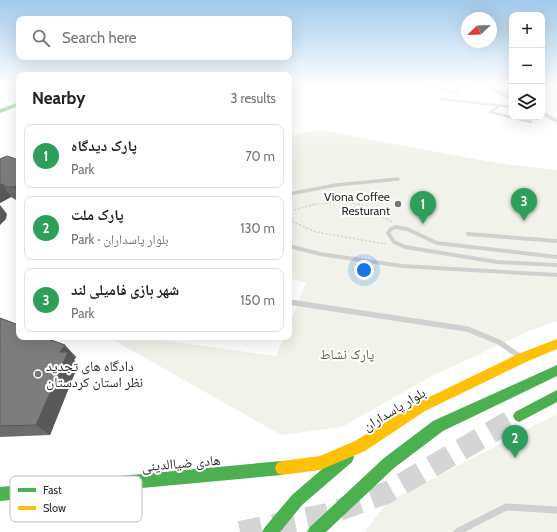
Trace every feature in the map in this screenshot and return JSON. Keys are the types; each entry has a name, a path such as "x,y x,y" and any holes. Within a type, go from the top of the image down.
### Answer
{"main road":[{"name":"بلوار پاسداران","path":"270,532 297,500 360,446 421,407 522,358 557,344"},
{"path":"316,532 389,462 438,426 557,370"},
{"path":"519,416 557,396"},
{"name":"هادی ضیاالدینی","path":"142,481 320,463 360,446"},
{"name":"هادی ضیاالدینی","path":"0,494 10,493"}],"street":[{"path":"545,115 557,121"}],"lane":[{"path":"493,110 490,112 531,122"},
{"path":"292,193 336,185 398,179"},
{"path":"557,256 437,243 407,229 396,227 391,229 388,233 394,242 405,247 497,262 557,266"},
{"path":"468,234 557,241"},
{"path":"292,247 323,254 381,264 478,272 557,275"},
{"path":"292,302 467,329 499,342 522,358"},
{"path":"458,532 506,507 557,510"}],"path":[{"path":"292,210 324,202 343,201 361,205 407,229"},
{"path":"292,218 293,222 316,232 405,247"}],"green space":[{"name":"پارک نشاط","path":"320,130 496,163 557,170 557,321 529,331 432,376 342,427 281,435 113,340 161,340 276,356 283,340 292,340 292,318 306,283 292,279 292,135"},
{"path":"557,414 557,532 364,532 388,502"}],"building":[{"path":"7,156 16,159 16,186 14,187 7,187 2,184 0,185 0,159"},
{"name":"دادگاه های تجدید نظر استان کردستان","path":"0,318 16,324 16,340 51,340 65,345 60,352 68,352 36,425 0,426"}],"tunnel":[{"path":"240,532 328,514 386,493 519,416"}],"traffic: fast":[{"path":"315,532 389,463 438,426 557,370"},
{"path":"519,416 557,396"},
{"path":"270,532 297,500 347,457"},
{"path":"142,481 282,468"},
{"path":"0,494 10,493"}],"traffic: slow":[{"path":"282,468 320,463 360,446 421,407 522,358 557,344"}],"place":[{"name":"Viona Coffee Resturant","path":"398,204"},
{"name":"شهر بازی فامیلی لند","path":"524,221"},
{"name":"پارک دیدگاه","path":"423,224"},
{"name":"دادگاه های تجدید نظر استان کردستان","path":"38,374"},
{"name":"پارک ملت","path":"515,458"}]}
